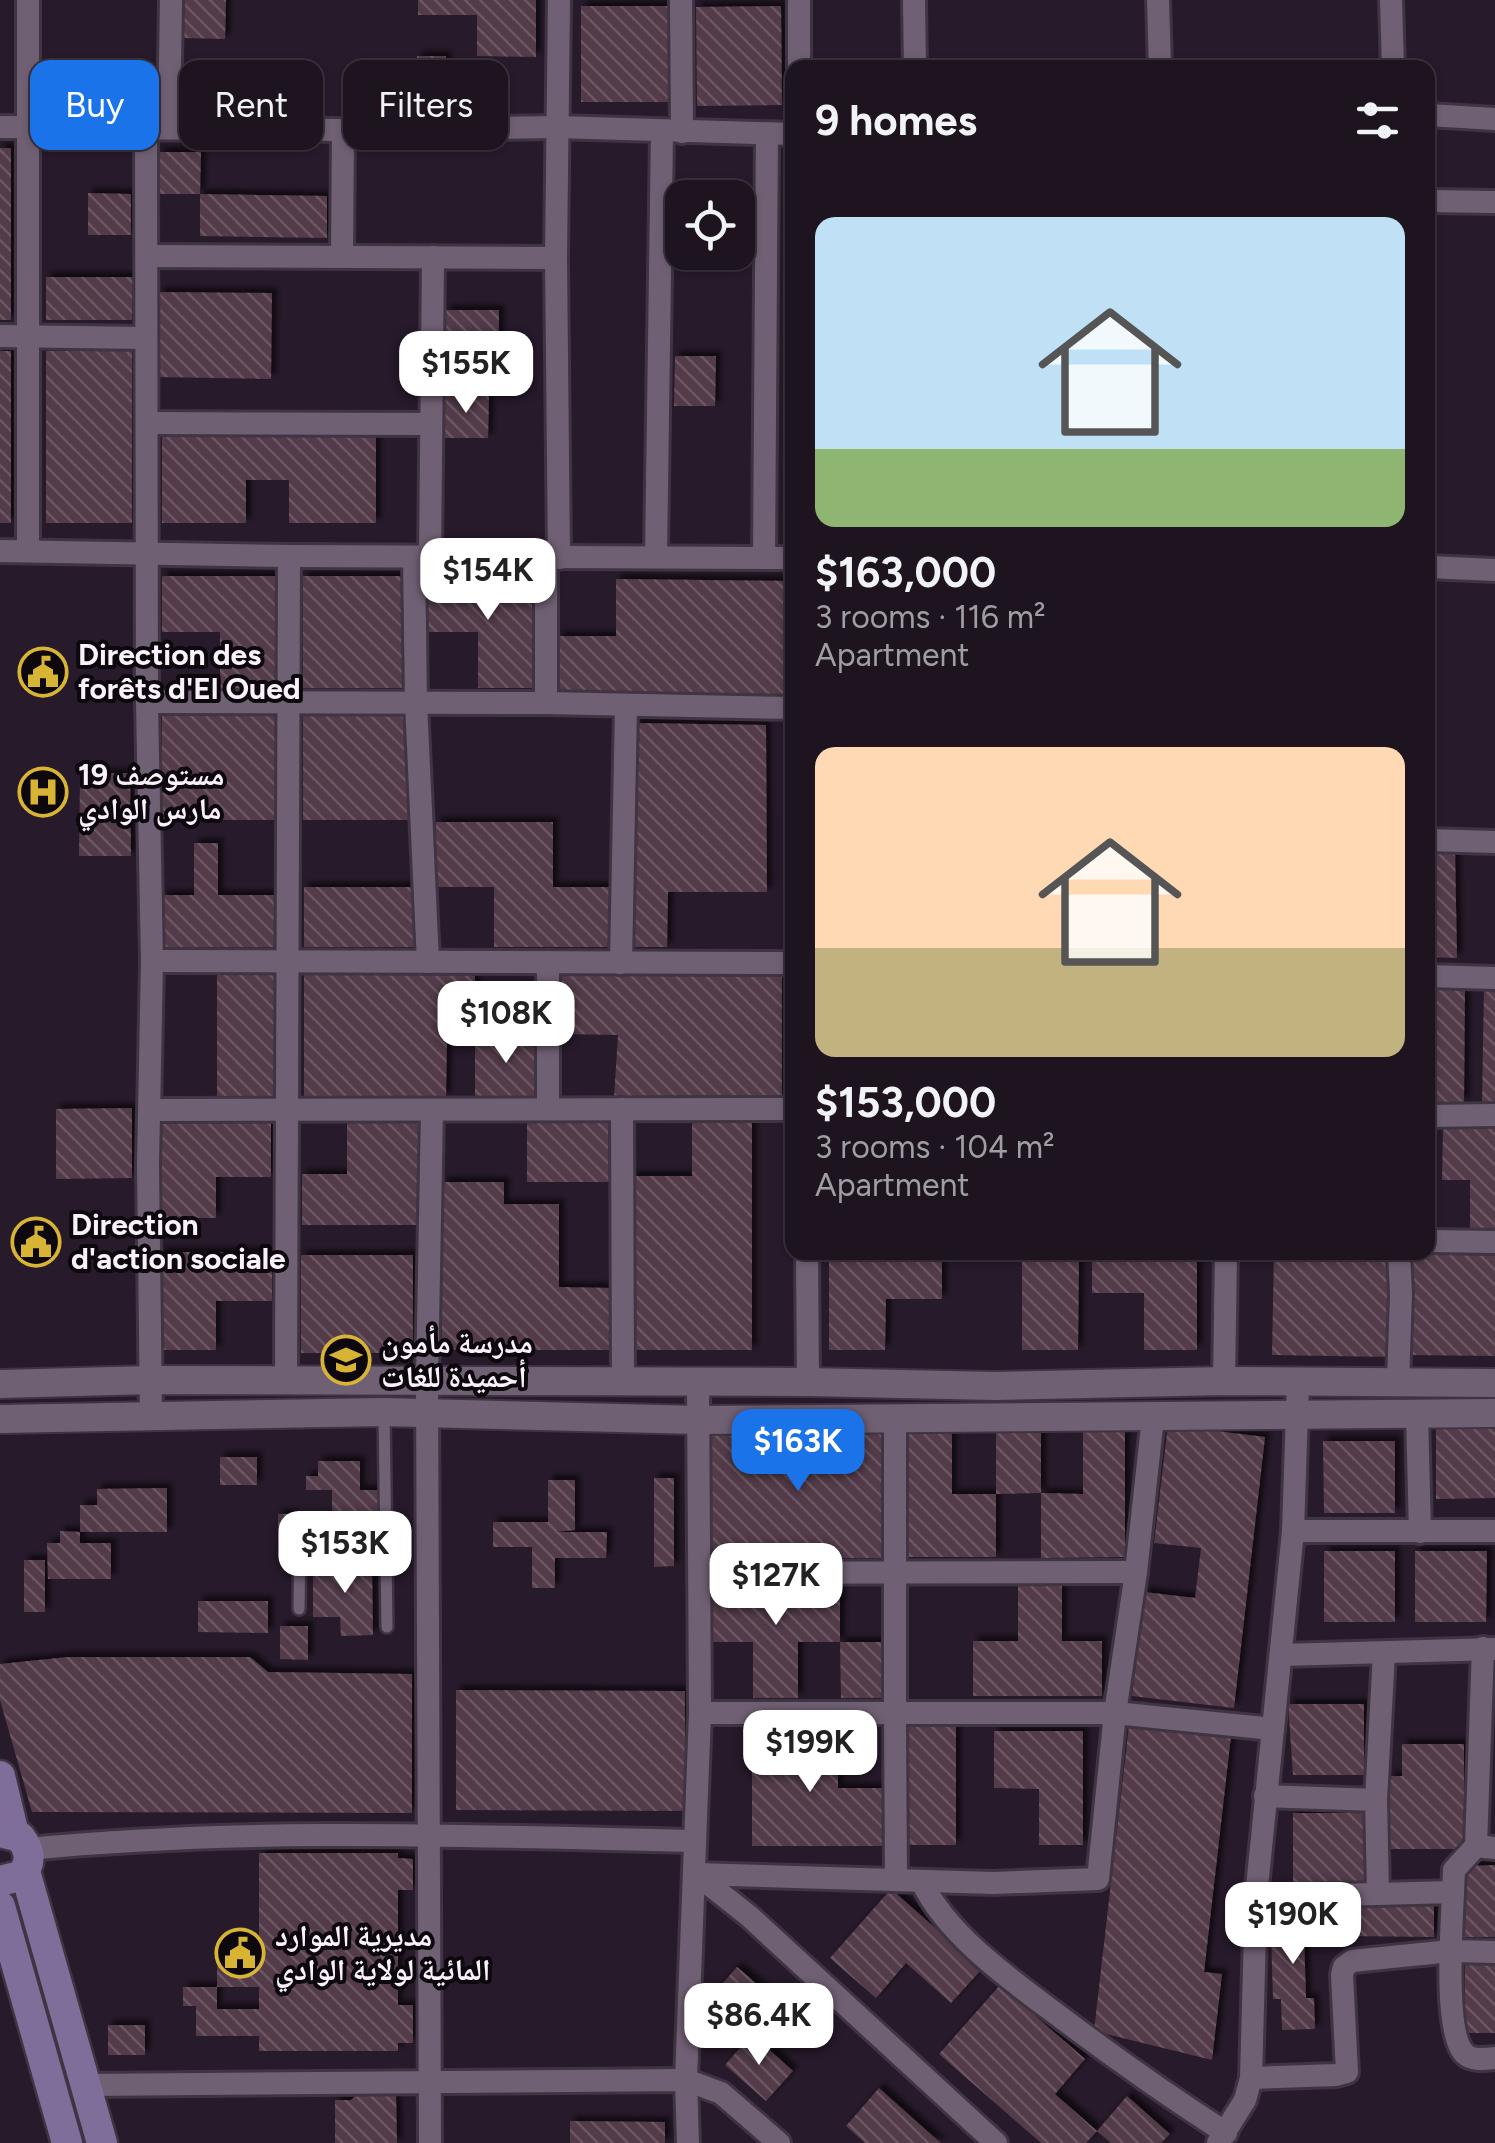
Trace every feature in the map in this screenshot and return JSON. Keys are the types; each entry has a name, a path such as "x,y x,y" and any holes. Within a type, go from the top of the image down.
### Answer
{"main road":[{"path":"0,1776 13,1854 102,2143"},
{"path":"0,1906 67,2143"}],"street":[{"path":"28,0 28,551"},
{"path":"159,110 171,0"},
{"path":"546,703 553,558 559,0"},
{"path":"656,558 680,0"},
{"path":"798,60 799,0"},
{"path":"914,0 916,60"},
{"path":"1158,0 1160,60"},
{"path":"1392,0 1393,60"},
{"path":"1435,115 1495,119"},
{"path":"0,126 30,127"},
{"path":"159,128 343,130 342,258"},
{"path":"508,128 785,134"},
{"path":"764,557 767,134"},
{"path":"151,1415 152,961 146,338 147,256 155,150"},
{"path":"1435,201 1495,202"},
{"path":"147,256 556,258"},
{"path":"428,962 416,703 432,424 432,257"},
{"path":"0,336 146,338"},
{"path":"147,423 432,424"},
{"path":"0,551 785,558"},
{"path":"286,1380 288,556"},
{"path":"1435,568 1495,570"},
{"path":"147,702 785,708"},
{"path":"621,962 626,706"},
{"path":"1435,840 1495,842"},
{"path":"152,961 785,963"},
{"path":"548,962 548,1109"},
{"path":"1435,976 1495,978"},
{"path":"622,1109 623,1383"},
{"path":"150,1110 785,1109"},
{"path":"430,2143 427,1380 432,1110"},
{"path":"1435,1116 1495,1115"},
{"path":"1435,1242 1495,1242"},
{"path":"806,1260 808,1382"},
{"path":"1224,1382 1226,1260"},
{"path":"1398,1382 1400,1260"},
{"path":"0,1384 151,1380 995,1386 1495,1383"},
{"path":"922,1882 938,1911 1028,1992 1222,2138 1245,2100 1250,2078 1256,1897 1293,1531 1298,1383"},
{"path":"688,2143 686,2080 700,1713 698,1384"},
{"path":"0,1418 384,1412 699,1420 1495,1414"},
{"path":"1416,1414 1420,1532"},
{"path":"696,1874 896,1878 922,1882 1098,1879 1153,1417"},
{"path":"894,1419 896,1878"},
{"path":"1293,1531 1495,1531"},
{"path":"700,1573 1136,1572"},
{"path":"1282,1655 1489,1648 1486,1847 1454,1870 1451,1952 1453,2032 1468,2056 1495,2058"},
{"path":"1378,1892 1376,1800 1384,1652"},
{"path":"700,1713 1116,1713 1273,1729"},
{"path":"1265,1796 1376,1800"},
{"path":"13,1854 144,1838 429,1836 695,1841"},
{"path":"696,1874 749,1916 996,2143"},
{"path":"1256,1897 1453,1892"},
{"path":"1250,2078 1347,2072 1342,1976 1344,1968 1357,1960 1495,1952"},
{"path":"86,2084 686,2080 720,2093 778,2143"}],"lane":[{"path":"384,1412 387,1627"},
{"path":"299,1609 300,1538 387,1540"}],"building":[{"path":"182,0 226,0 225,39 182,38"},
{"path":"418,0 536,0 536,57 477,56 477,15 418,15"},
{"path":"581,6 671,6 670,102 581,102"},
{"path":"781,6 782,105 697,106 696,7"},
{"path":"417,56 446,56 446,60 417,60"},
{"path":"0,148 11,148 11,320 0,320"},
{"path":"159,152 201,152 200,194 159,194"},
{"path":"88,193 131,194 131,235 88,235"},
{"path":"200,194 327,196 327,238 200,236"},
{"path":"46,277 133,277 132,320 46,320"},
{"path":"159,292 272,293 271,379 158,377"},
{"path":"446,310 499,310 499,353 445,353"},
{"path":"0,351 11,351 11,523 0,523"},
{"path":"46,351 132,351 132,523 46,523"},
{"path":"675,356 716,356 715,406 674,406"},
{"path":"445,395 489,395 488,438 444,438"},
{"path":"162,437 376,437 376,523 289,523 289,480 246,480 246,523 162,523"},
{"path":"162,576 277,576 277,688 220,689 220,632 162,632"},
{"path":"303,576 408,576 408,688 303,688"},
{"path":"420,576 536,576 536,688 478,688 478,632 420,632"},
{"path":"616,579 785,581 785,694 558,692 558,636 616,636"},
{"path":"162,711 275,711 275,820 162,820"},
{"path":"303,711 408,711 408,820 303,820"},
{"path":"635,723 766,725 767,892 668,892 667,947 635,947"},
{"path":"130,773 131,856 79,856 80,774"},
{"path":"436,822 553,822 553,887 609,887 609,947 494,947 494,887 435,887"},
{"path":"194,843 218,843 218,895 274,895 274,947 162,947 162,895 194,895"},
{"path":"1435,850 1455,850 1457,958 1435,957"},
{"path":"304,887 420,887 420,947 304,947"},
{"path":"560,973 782,973 782,1096 614,1097 618,1035 561,1034"},
{"path":"217,974 274,974 274,1097 217,1097"},
{"path":"304,974 475,974 475,1035 447,1035 446,1097 304,1097"},
{"path":"1435,986 1465,986 1464,1103 1435,1102"},
{"path":"1484,987 1495,987 1495,1103 1482,1103"},
{"path":"475,1035 536,1035 536,1097 475,1097"},
{"path":"132,1108 132,1178 56,1179 56,1109"},
{"path":"160,1121 271,1121 271,1177 216,1177 216,1218 160,1218"},
{"path":"420,1121 420,1225 302,1225 302,1174 347,1174 347,1123"},
{"path":"527,1121 610,1121 610,1182 527,1182"},
{"path":"692,1121 752,1121 752,1350 631,1350 631,1176 692,1176"},
{"path":"1443,1128 1495,1129 1495,1233 1470,1232 1470,1180 1442,1180"},
{"path":"442,1182 504,1182 504,1204 559,1204 559,1287 614,1288 613,1350 442,1350"},
{"path":"160,1252 272,1252 272,1301 216,1301 216,1350 159,1350"},
{"path":"1435,1252 1495,1253 1495,1356 1408,1355 1409,1260 1435,1260"},
{"path":"301,1255 413,1255 413,1353 301,1353"},
{"path":"829,1260 942,1260 942,1299 886,1299 885,1350 829,1350"},
{"path":"1022,1260 1079,1260 1078,1350 1022,1350"},
{"path":"1092,1260 1197,1260 1197,1350 1144,1350 1144,1293 1092,1293"},
{"path":"1274,1260 1391,1260 1390,1357 1272,1355"},
{"path":"1168,1425 1265,1437 1234,1708 1132,1696 1144,1592 1195,1598 1201,1548 1154,1543"},
{"path":"1436,1427 1495,1427 1495,1498 1436,1499"},
{"path":"711,1430 886,1430 886,1558 711,1558"},
{"path":"909,1430 952,1430 952,1494 996,1494 996,1557 909,1557"},
{"path":"996,1430 1041,1430 1041,1493 996,1494"},
{"path":"1083,1430 1125,1430 1125,1557 1041,1558 1041,1493 1083,1494"},
{"path":"1323,1441 1395,1441 1395,1513 1324,1513"},
{"path":"220,1457 257,1457 257,1485 220,1485"},
{"path":"318,1461 360,1461 360,1490 383,1490 383,1520 332,1520 332,1490 306,1490 306,1476 318,1476"},
{"path":"654,1478 674,1478 674,1566 654,1567"},
{"path":"548,1480 575,1480 575,1530 555,1532 607,1532 606,1558 555,1558 555,1588 532,1588 532,1547 493,1547 493,1522 548,1522"},
{"path":"167,1488 167,1532 80,1532 80,1505 97,1505 97,1489"},
{"path":"278,1514 293,1514 293,1559 278,1559"},
{"path":"60,1531 80,1532 80,1543 111,1543 111,1579 48,1579 47,1543 60,1543"},
{"path":"1324,1551 1395,1551 1395,1622 1324,1622"},
{"path":"1415,1551 1487,1551 1486,1622 1415,1622"},
{"path":"24,1560 45,1560 45,1612 24,1612"},
{"path":"313,1564 372,1564 373,1635 341,1636 340,1617 313,1617"},
{"path":"711,1586 840,1586 840,1642 798,1642 798,1698 753,1698 753,1642 711,1642"},
{"path":"1018,1586 1062,1586 1062,1641 1102,1641 1102,1696 973,1696 973,1641 1018,1641"},
{"path":"198,1601 268,1601 268,1633 198,1632"},
{"path":"280,1626 308,1626 308,1660 280,1659"},
{"path":"840,1642 886,1642 886,1698 841,1698"},
{"path":"68,1657 250,1657 268,1672 412,1674 412,1813 32,1812 0,1700 0,1664"},
{"path":"456,1690 685,1691 685,1811 456,1810"},
{"path":"1288,1704 1364,1704 1364,1775 1293,1775"},
{"path":"909,1725 956,1725 956,1845 909,1845"},
{"path":"1129,1725 1231,1736 1204,1972 1222,1974 1212,2060 1094,2031"},
{"path":"752,1731 838,1731 838,1788 886,1788 886,1846 752,1846"},
{"path":"994,1731 1083,1731 1083,1845 1039,1845 1039,1789 994,1788"},
{"path":"1402,1744 1464,1744 1464,1849 1390,1849 1390,1776 1402,1776"},
{"path":"1293,1813 1364,1813 1364,1885 1293,1885"},
{"path":"259,1853 398,1853 398,1858 413,1859 413,1890 398,1890 398,2005 413,2005 413,2043 398,2043 398,2051 259,2051 259,2036 196,2036 196,2006 183,2006 183,1987 217,1987 217,1951 259,1952","holes":["217,1987 259,1987 259,2009 217,2009"]},
{"path":"1495,1865 1495,1937 1465,1937 1465,1866"},
{"path":"891,1889 982,1969 951,2003 906,1963 876,1998 830,1958"},
{"path":"1340,1903 1434,1903 1434,1937 1340,1936"},
{"path":"1311,1904 1312,1935 1304,1936 1306,1998 1314,1998 1315,2029 1282,2030 1281,1999 1273,1999 1271,1936 1280,1936 1279,1905"},
{"path":"1465,1962 1495,1962 1495,2033 1465,2033"},
{"path":"737,1967 779,2003 752,2034 710,1998"},
{"path":"1000,1985 1085,2059 1055,2094 1097,2131 1086,2143 1041,2143 939,2054"},
{"path":"108,2025 145,2025 145,2055 108,2055"},
{"path":"752,2034 793,2071 766,2101 725,2065"},
{"path":"879,2088 941,2143 865,2143 846,2126"},
{"path":"357,2094 396,2094 397,2143 335,2143 335,2100 351,2100"},
{"path":"1127,2096 1170,2134 1161,2143 1111,2143 1097,2131"},
{"path":"570,2121 665,2122 665,2143 570,2143"}],"place":[{"name":"Direction des forêts d'El Oued","path":"43,672"},
{"name":"مستوصف 19 مارس الوادي","path":"43,792"},
{"name":"Direction d'action sociale","path":"36,1242"},
{"name":"مدرسة مأمون أحميدة للغات","path":"346,1360"},
{"name":"مديرية الموارد المائية لولاية الوادي","path":"240,1953"}]}
